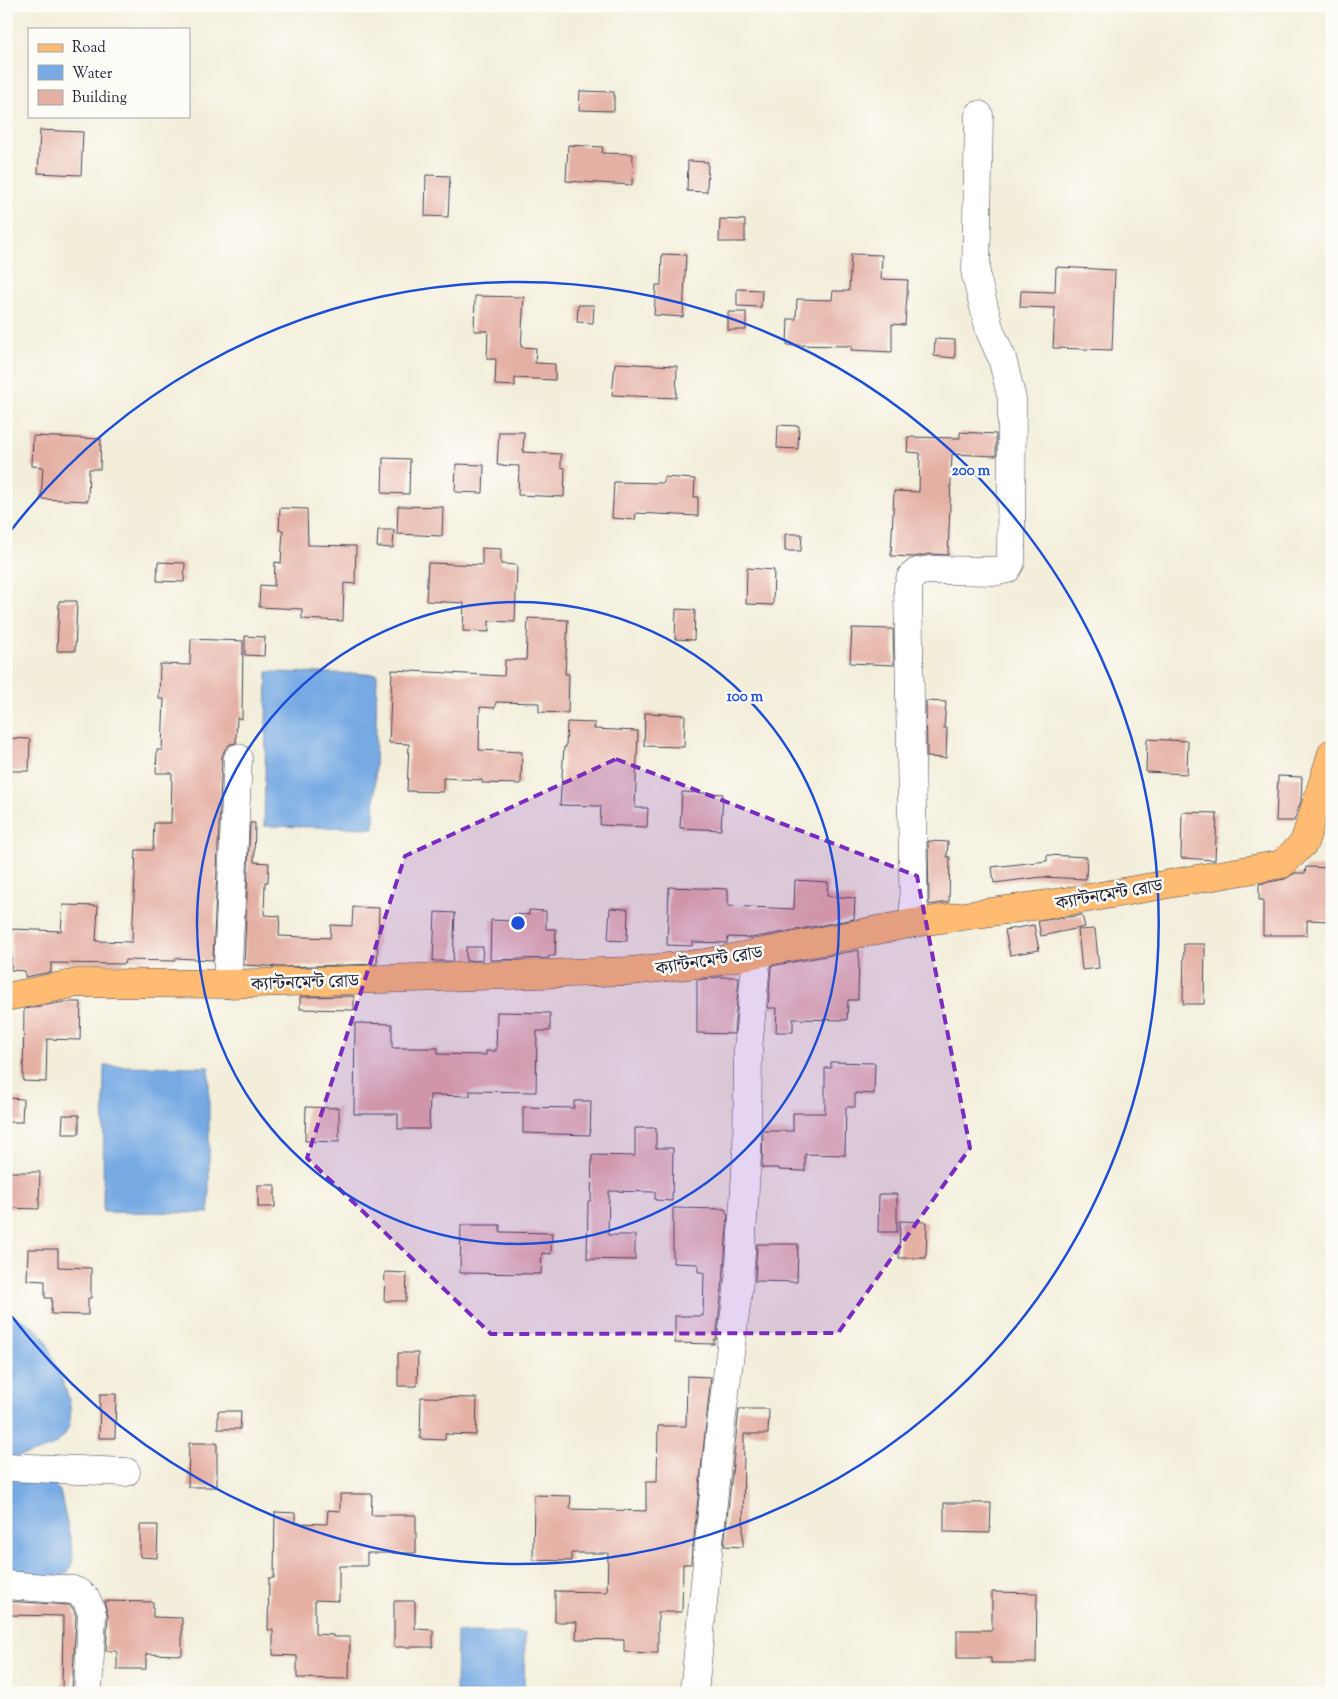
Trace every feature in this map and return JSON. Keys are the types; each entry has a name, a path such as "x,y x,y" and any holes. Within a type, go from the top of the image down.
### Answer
{"main road":[{"name":"ক্যান্টনমেন্ট রোড","path":"6,997 77,983 227,984 631,971 706,962 914,923 1084,899 1282,864 1304,843 1332,753"}],"street":[{"path":"914,923 908,587 911,576 917,572 930,570 1000,571 1007,569 1011,562 1012,399 1002,358 990,331 976,276 979,115"},
{"path":"227,984 238,758"},
{"path":"694,1693 720,1432 739,1282 747,1155 748,1050 757,953"},
{"path":"6,1467 126,1472"},
{"path":"6,1585 73,1590 82,1594 89,1603 92,1614 88,1693"}],"highlighted area":[{"path":"616,759 917,876 970,1148 838,1333 491,1334 307,1158 405,856"}],"water":[{"path":"267,672 377,674 374,828 264,826"},
{"path":"104,1066 209,1067 209,1213 103,1212"},
{"path":"6,1313 27,1322 44,1338 66,1390 70,1410 68,1429 57,1443 38,1452 10,1458 6,1457"},
{"path":"6,1474 46,1476 60,1491 73,1552 72,1563 68,1572 57,1579 6,1580"},
{"path":"457,1632 525,1633 524,1693 456,1693"}],"building":[{"path":"580,91 614,92 614,111 579,110"},
{"path":"40,130 83,132 81,175 38,173"},
{"path":"568,145 603,147 602,153 633,154 632,185 566,181"},
{"path":"688,161 708,162 707,192 687,191"},
{"path":"426,175 450,176 448,217 425,216"},
{"path":"720,219 745,220 745,242 719,242"},
{"path":"662,254 686,255 683,317 654,315 656,285 661,285"},
{"path":"851,254 882,255 881,279 908,280 905,325 892,324 892,352 851,350 852,346 787,345 788,319 796,319 797,299 832,300 833,291 849,291"},
{"path":"1056,267 1115,270 1112,350 1053,348 1055,308 1020,307 1021,291 1055,292"},
{"path":"737,289 762,290 761,307 737,306"},
{"path":"475,296 524,297 521,347 536,348 535,363 555,364 555,380 515,378 515,386 495,385 496,359 487,359 488,331 474,331"},
{"path":"578,305 594,305 593,323 577,322"},
{"path":"728,312 746,312 746,330 728,330"},
{"path":"935,339 955,340 955,358 934,356"},
{"path":"615,363 677,366 676,398 612,395"},
{"path":"778,425 799,426 798,449 777,448"},
{"path":"499,432 524,432 523,452 561,454 561,467 565,468 564,497 518,495 519,466 497,465"},
{"path":"960,432 996,434 996,456 952,454 948,555 891,556 894,491 919,492 920,453 907,452 908,437 960,438"},
{"path":"33,436 101,439 100,469 89,469 88,501 41,499 43,467 32,466"},
{"path":"383,458 410,459 409,494 382,493"},
{"path":"456,464 484,465 483,493 455,492"},
{"path":"664,477 695,479 694,497 698,497 698,516 636,513 635,520 612,518 614,482 664,483"},
{"path":"398,506 443,507 442,536 397,534"},
{"path":"280,508 307,509 308,545 356,546 355,584 344,583 343,621 302,619 302,609 259,607 260,585 274,586 275,562 281,563 283,530 279,530"},
{"path":"378,530 394,530 393,548 377,547"},
{"path":"785,534 802,534 801,551 785,551"},
{"path":"482,548 501,549 501,564 517,565 515,622 489,621 489,632 463,631 464,603 426,601 428,563 482,565"},
{"path":"158,562 185,563 184,582 157,581"},
{"path":"747,568 774,570 773,605 746,604"},
{"path":"59,601 77,601 75,651 57,651"},
{"path":"676,609 695,610 694,640 675,639"},
{"path":"528,618 568,620 565,674 569,674 568,713 539,712 539,703 496,702 495,708 480,707 479,750 522,752 521,784 482,783 482,780 443,778 443,792 407,791 409,744 389,743 392,670 504,676 505,660 526,660"},
{"path":"852,628 893,629 894,665 850,663"},
{"path":"245,636 265,637 264,656 245,655"},
{"path":"191,639 243,641 242,719 237,718 236,743 230,744 225,749 222,757 213,960 175,958 175,961 125,960 124,964 51,963 51,972 25,977 25,971 11,970 12,929 61,931 63,905 98,906 96,941 132,942 136,850 153,850 154,823 171,823 172,773 156,773 157,750 162,750 164,699 159,699 160,664 190,665"},
{"path":"926,701 946,702 944,728 947,728 946,758 927,757"},
{"path":"645,713 685,715 684,747 644,746"},
{"path":"567,722 595,723 594,729 638,731 635,808 648,808 647,827 600,825 601,806 560,805"},
{"path":"6,738 30,739 29,771 6,771"},
{"path":"1147,739 1188,741 1187,774 1146,772"},
{"path":"1278,776 1302,777 1301,801 1294,821 1276,821"},
{"path":"682,792 723,794 721,830 680,828"},
{"path":"1182,812 1217,813 1215,860 1181,858"},
{"path":"250,823 255,823 254,862 269,863 268,882 265,882 264,915 280,916 279,936 330,938 331,925 352,926 353,907 379,908 377,964 282,967 244,965"},
{"path":"928,841 948,842 947,857 950,857 949,902 929,905"},
{"path":"1047,855 1087,857 1086,879 1042,877 994,883 992,867 1047,861"},
{"path":"1306,867 1332,868 1330,921 1307,920 1307,935 1263,935 1263,900 1259,900 1259,884 1285,879 1295,873 1305,873"},
{"path":"795,880 828,882 827,896 855,898 854,919 752,938 728,937 727,943 692,942 692,946 667,945 669,887 728,889 728,906 794,909"},
{"path":"610,908 628,909 627,941 608,940"},
{"path":"529,910 546,911 546,929 556,929 555,956 549,956 549,958 490,960 491,920 513,921 514,914 529,915"},
{"path":"435,912 455,913 453,961 433,961"},
{"path":"1082,915 1085,927 1041,936 1038,921"},
{"path":"1034,925 1039,950 1010,955 1005,930"},
{"path":"1095,929 1099,968 1082,970 1078,930"},
{"path":"1184,944 1205,944 1204,1004 1183,1004"},
{"path":"466,947 483,947 482,960 466,961"},
{"path":"859,950 858,1000 848,1000 847,1020 793,1019 793,1032 776,1032 777,1008 768,1008 771,966"},
{"path":"739,977 734,1034 697,1033 697,980"},
{"path":"354,996 354,1010 300,1009 300,997"},
{"path":"63,1002 81,1002 80,1040 47,1039 46,1082 23,1081 24,1009"},
{"path":"497,1012 550,1013 550,1031 537,1031 536,1092 470,1091 470,1096 430,1095 429,1129 398,1129 398,1114 354,1114 355,1023 392,1024 392,1048 438,1048 438,1054 486,1055 486,1051 496,1051"},
{"path":"831,1062 875,1063 874,1094 855,1093 855,1107 846,1107 845,1155 805,1154 805,1171 762,1168 763,1131 793,1131 793,1113 825,1113 825,1068 831,1068"},
{"path":"6,1098 23,1099 22,1122 6,1122"},
{"path":"574,1101 591,1101 590,1135 523,1133 523,1107 574,1108"},
{"path":"306,1107 339,1108 339,1142 305,1141"},
{"path":"63,1115 79,1115 79,1134 62,1134"},
{"path":"635,1128 656,1128 656,1148 673,1148 672,1201 655,1200 655,1192 609,1191 608,1235 635,1235 635,1260 587,1259 588,1201 591,1201 592,1155 635,1156"},
{"path":"6,1172 40,1172 39,1209 6,1208"},
{"path":"258,1185 275,1185 275,1207 258,1207"},
{"path":"879,1194 897,1194 897,1232 878,1232"},
{"path":"673,1208 726,1209 726,1214 728,1214 723,1281 714,1344 675,1343 675,1316 703,1316 704,1272 698,1272 698,1264 673,1263"},
{"path":"900,1221 927,1222 926,1258 899,1258"},
{"path":"461,1225 500,1225 500,1232 552,1233 551,1254 542,1253 541,1274 460,1273"},
{"path":"757,1244 798,1244 797,1282 755,1281"},
{"path":"28,1249 58,1249 58,1267 91,1268 91,1298 88,1298 88,1315 51,1314 52,1298 45,1298 45,1281 27,1280"},
{"path":"385,1272 407,1273 406,1301 384,1301"},
{"path":"398,1353 418,1353 417,1386 398,1386"},
{"path":"687,1376 711,1377 691,1564 683,1564 682,1612 658,1612 658,1653 624,1652 624,1640 576,1639 577,1622 555,1622 555,1591 607,1592 608,1553 571,1553 571,1561 533,1560 534,1495 571,1496 570,1509 646,1511 646,1482 657,1482 658,1426 686,1426"},
{"path":"100,1394 116,1394 115,1438 99,1438"},
{"path":"421,1397 477,1398 476,1435 445,1434 445,1440 420,1439"},
{"path":"739,1409 769,1409 768,1434 744,1434 743,1547 724,1546"},
{"path":"218,1411 241,1411 240,1429 218,1429"},
{"path":"189,1443 217,1443 217,1487 188,1487"},
{"path":"340,1494 372,1494 371,1515 416,1515 416,1553 367,1553 367,1566 339,1566 339,1601 315,1600 315,1634 350,1637 349,1679 297,1678 297,1656 273,1655 273,1630 268,1630 269,1578 274,1578 275,1512 295,1513 295,1523 327,1524 328,1510 340,1511"},
{"path":"944,1503 991,1503 990,1533 944,1532"},
{"path":"140,1525 158,1525 157,1558 140,1557"},
{"path":"992,1592 1037,1593 1036,1663 991,1663 991,1658 957,1658 957,1630 992,1630"},
{"path":"6,1601 69,1605 73,1608 76,1616 72,1693 62,1693 63,1616 6,1615"},
{"path":"104,1601 153,1602 153,1617 182,1618 182,1655 146,1654 146,1669 117,1669 117,1651 106,1651 108,1615"},
{"path":"394,1601 415,1601 415,1629 433,1630 433,1647 394,1647"}]}
